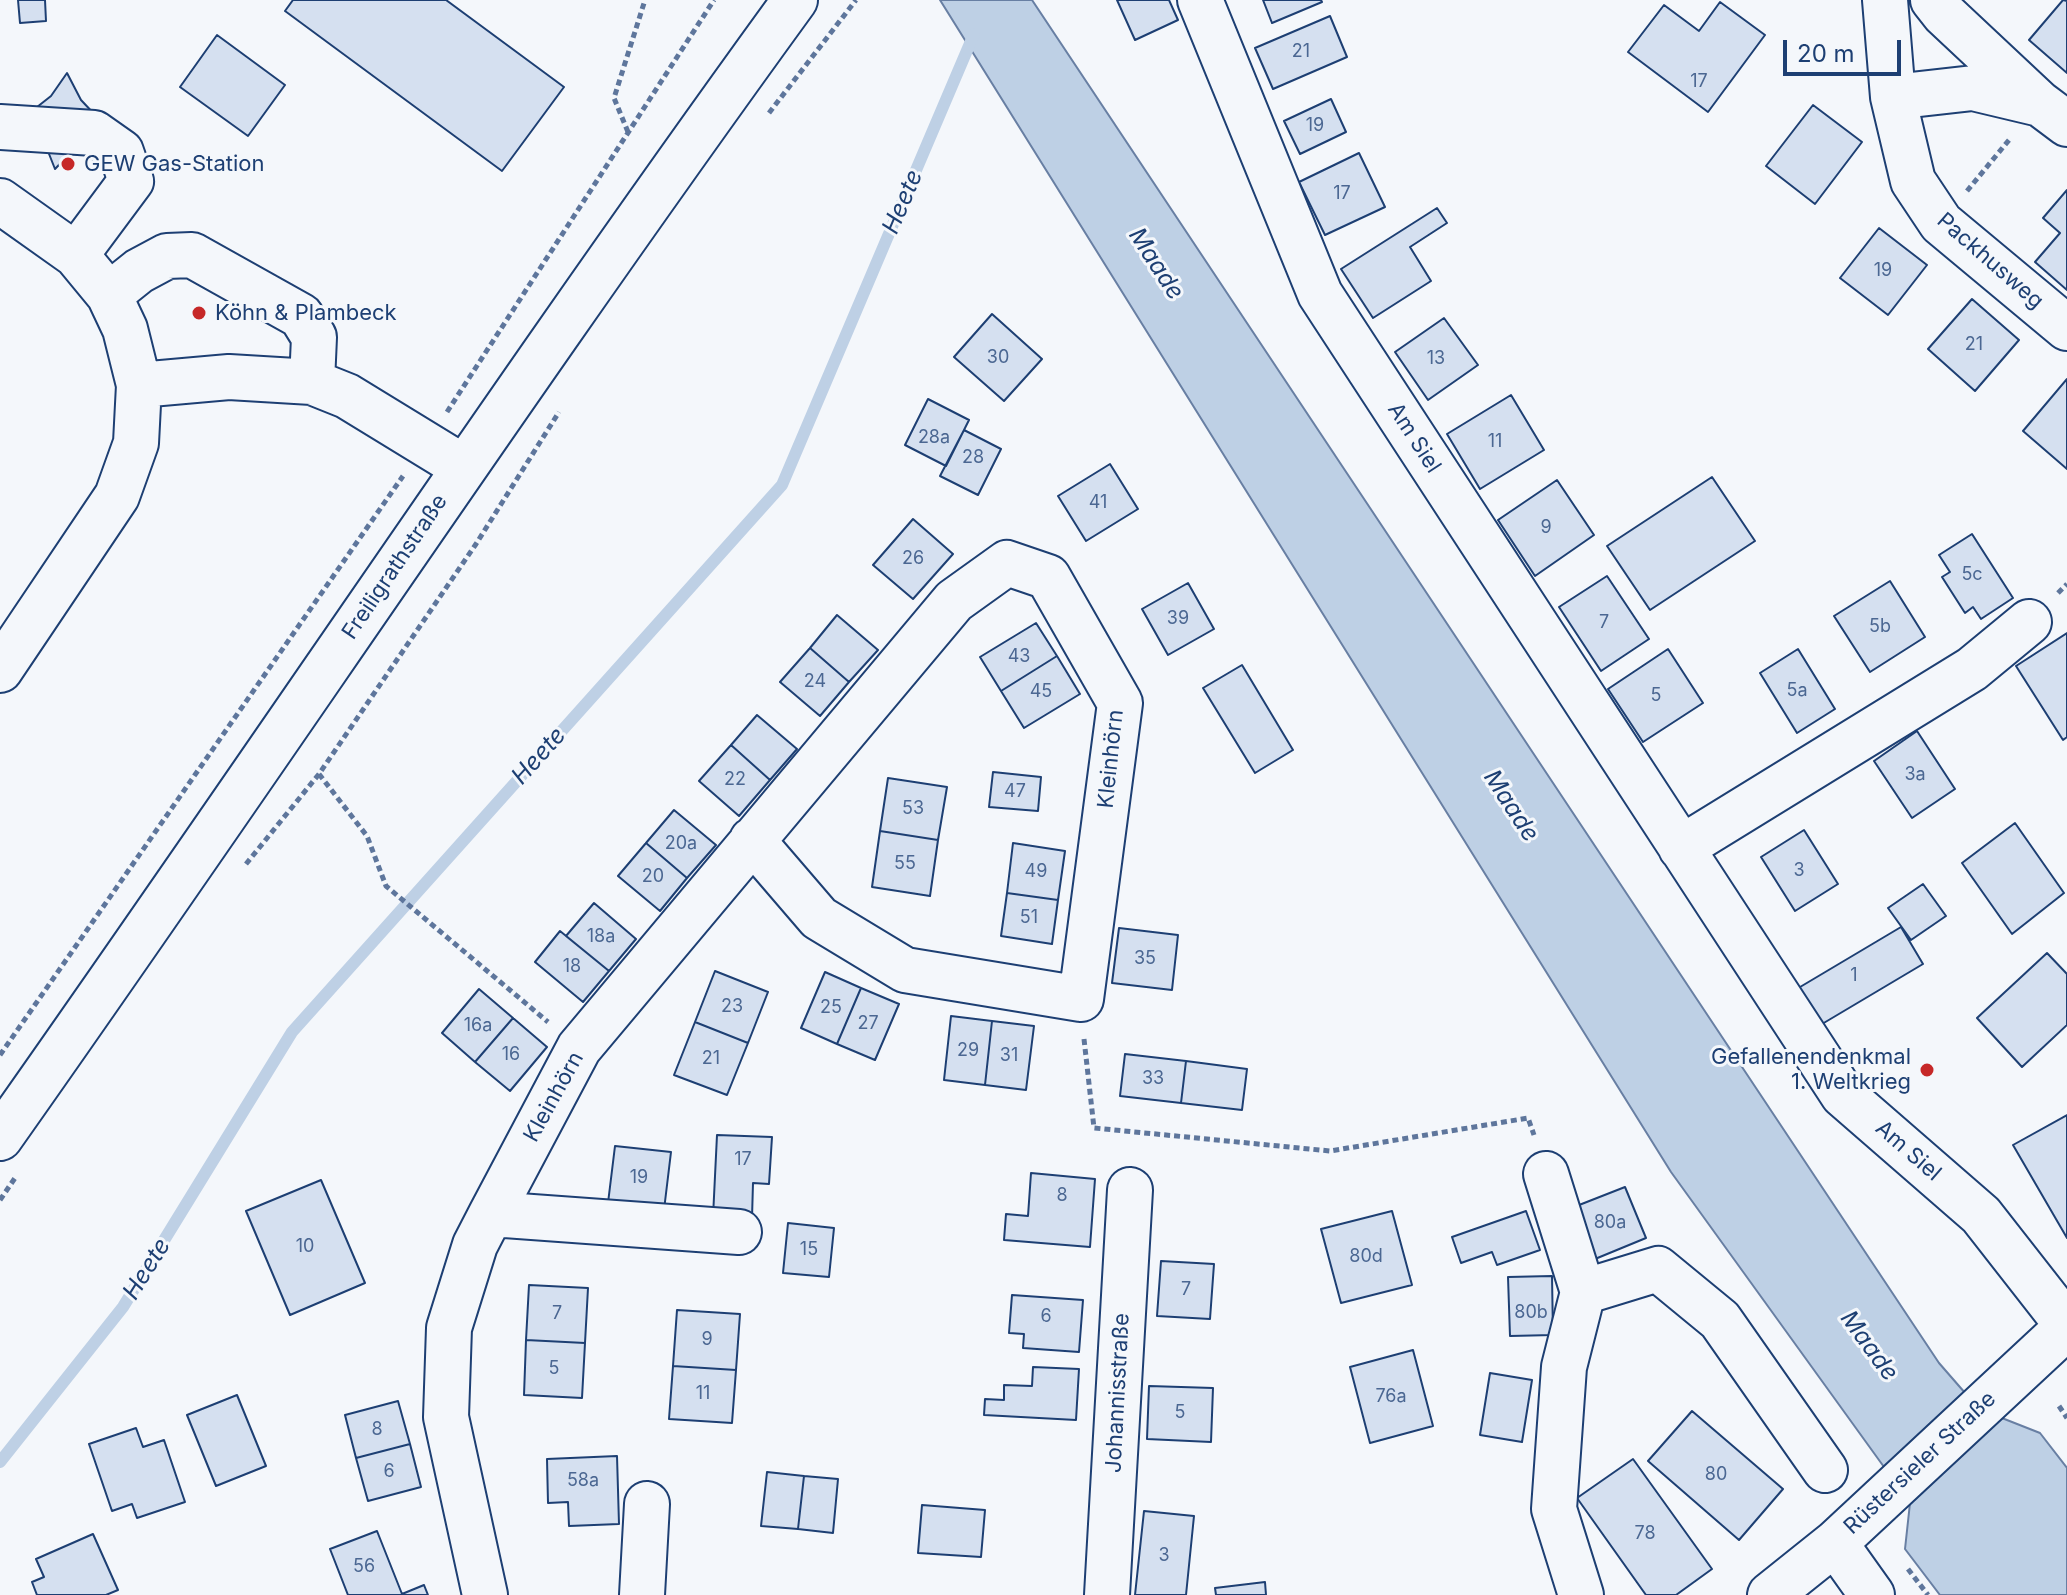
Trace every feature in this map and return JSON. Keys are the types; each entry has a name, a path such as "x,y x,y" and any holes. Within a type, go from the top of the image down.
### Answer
{"street":[{"name":"Am Siel","path":"1200,0 1320,294 1681,848 1843,1095 1981,1215 2067,1326"},
{"name":"Packhusweg","path":"1885,0 1893,97 1913,181 1941,223 2067,328"},
{"path":"1933,0 1944,14 2053,114"},
{"name":"Freiligrathstraße","path":"0,1138 154,920 463,467 790,2"},
{"path":"1893,97 1973,88 2053,114"},
{"path":"0,127 94,133 121,152 131,181 76,255"},
{"path":"0,201 76,255 109,295 125,329 139,385 136,443 117,496 0,670"},
{"path":"109,295 139,271 167,256 192,255 301,316 314,337 312,382"},
{"path":"139,385 229,377 312,382 347,396 463,467"},
{"name":"Kleinhörn","path":"485,1595 446,1417 449,1328 475,1245 579,1048 954,601 1007,563 1048,577 1120,703 1081,999"},
{"path":"1681,848 1972,669 2029,622"},
{"path":"752,840 819,918 905,970 1081,999"},
{"path":"1546,1174 1583,1292 1564,1367 1554,1509 1581,1595"},
{"name":"Johannisstraße","path":"1107,1595 1130,1190"},
{"path":"491,1214 739,1232"},
{"path":"1583,1292 1658,1269 1720,1320 1825,1470"},
{"name":"Rüstersieler Straße","path":"1770,1595 1835,1543 2067,1326"},
{"path":"642,1595 647,1504"},
{"path":"1835,1543 1872,1595"}],"path":[{"path":"628,133 614,98 645,0"},
{"path":"0,1055 427,443 714,0"},
{"path":"833,32 856,0"},
{"path":"1941,223 2053,114"},
{"path":"319,774 367,836 386,886 579,1048"},
{"path":"1081,999 1094,1128 1330,1151 1528,1118 1546,1174"},
{"path":"2059,1406 2067,1418"},
{"path":"1901,1559 1926,1594"}],"water":[{"name":"Maade","path":"940,0 1032,0 1939,1363 1979,1409 2040,1433 2067,1468 2067,1595 1940,1595 1905,1549 1910,1503 1671,1172"}],"building":[{"path":"18,0 45,0 46,21 20,23"},
{"path":"293,0 446,0 564,87 502,171 285,11"},
{"path":"1117,0 1169,0 1178,20 1135,40"},
{"path":"1263,0 1321,0 1322,2 1272,23"},
{"path":"2063,0 2067,1 2067,73 2029,40"},
{"path":"1720,2 1765,35 1708,112 1628,52 1664,5 1699,31"},
{"path":"1330,16 1347,57 1273,89 1255,48"},
{"path":"217,35 285,85 248,136 180,87"},
{"path":"67,73 81,100 97,117 55,169 32,111 51,96"},
{"path":"1331,99 1346,132 1300,154 1284,121"},
{"path":"1813,105 1862,142 1815,204 1766,166"},
{"path":"1359,153 1385,207 1325,235 1299,182"},
{"path":"2067,190 2067,290 2035,262 2060,233 2043,218"},
{"path":"1437,208 1447,223 1410,247 1431,281 1373,318 1341,269"},
{"path":"1879,228 1927,265 1888,315 1840,278"},
{"path":"1972,299 2019,340 1975,391 1928,349"},
{"path":"992,314 1042,359 1004,401 954,357"},
{"path":"1444,318 1478,365 1428,400 1395,352"},
{"path":"2067,379 2067,469 2023,431"},
{"path":"1511,395 1544,450 1480,489 1447,434"},
{"path":"928,399 969,420 946,466 905,445"},
{"path":"964,430 1001,449 978,495 940,476"},
{"path":"1110,464 1138,509 1086,541 1058,496"},
{"path":"1712,477 1755,541 1650,610 1607,546"},
{"path":"1557,480 1594,535 1535,576 1498,520"},
{"path":"913,519 953,554 913,599 873,565"},
{"path":"1972,534 2013,598 1981,619 1973,607 1965,613 1942,577 1950,572 1939,555"},
{"path":"1607,576 1649,639 1601,671 1559,607"},
{"path":"1890,581 1925,637 1870,672 1834,616"},
{"path":"1188,583 1214,629 1168,655 1142,609"},
{"path":"837,615 878,650 849,682 810,648"},
{"path":"1036,623 1057,656 1001,691 980,657"},
{"path":"2067,633 2067,737 2063,740 2016,666"},
{"path":"810,648 849,682 820,716 780,682"},
{"path":"1668,649 1703,703 1643,742 1608,689"},
{"path":"1798,649 1835,709 1797,733 1760,673"},
{"path":"1057,656 1080,694 1024,728 1001,691"},
{"path":"1242,665 1293,750 1255,773 1203,688"},
{"path":"757,715 797,749 770,780 731,745"},
{"path":"1917,731 1955,789 1912,818 1874,761"},
{"path":"731,745 770,780 739,816 699,781"},
{"path":"993,772 1041,777 1038,811 989,807"},
{"path":"888,778 947,787 938,840 880,831"},
{"path":"674,810 716,845 687,878 646,843"},
{"path":"2015,823 2064,893 2012,934 1962,863"},
{"path":"1804,830 1838,884 1795,911 1761,857"},
{"path":"880,831 938,840 930,896 872,887"},
{"path":"646,843 687,878 660,911 618,876"},
{"path":"1013,843 1065,851 1058,900 1007,893"},
{"path":"1923,884 1946,916 1911,940 1888,908"},
{"path":"1007,893 1058,900 1052,944 1001,936"},
{"path":"594,903 636,939 609,971 566,936"},
{"path":"1901,927 1923,964 1817,1027 1795,990"},
{"path":"1119,928 1178,935 1172,990 1112,983"},
{"path":"560,931 609,971 583,1002 535,962"},
{"path":"2047,953 2067,974 2067,1025 2022,1067 1977,1018"},
{"path":"715,971 768,992 748,1043 695,1022"},
{"path":"825,972 861,988 837,1044 801,1028"},
{"path":"861,988 899,1004 875,1060 837,1044"},
{"path":"479,989 513,1018 475,1062 442,1033"},
{"path":"951,1016 992,1021 985,1085 944,1080"},
{"path":"513,1018 547,1047 510,1091 475,1062"},
{"path":"992,1021 1034,1026 1026,1090 985,1085"},
{"path":"695,1022 748,1043 727,1095 674,1075"},
{"path":"1125,1054 1186,1061 1181,1103 1120,1096"},
{"path":"1186,1061 1247,1069 1242,1110 1181,1103"},
{"path":"2067,1115 2067,1238 2013,1145"},
{"path":"717,1135 772,1137 769,1184 753,1183 752,1218 713,1217"},
{"path":"615,1146 671,1152 664,1210 608,1203"},
{"path":"1031,1173 1095,1179 1090,1247 1004,1240 1006,1214 1028,1216"},
{"path":"321,1180 365,1283 290,1315 246,1211"},
{"path":"1625,1187 1646,1238 1595,1259 1574,1207"},
{"path":"1392,1211 1412,1285 1341,1303 1321,1229"},
{"path":"1526,1211 1540,1250 1497,1265 1492,1252 1461,1263 1452,1237"},
{"path":"788,1223 834,1228 829,1277 783,1273"},
{"path":"1161,1261 1214,1264 1210,1319 1157,1316"},
{"path":"1552,1276 1553,1335 1510,1336 1508,1277"},
{"path":"529,1285 588,1288 585,1343 526,1340"},
{"path":"1012,1295 1083,1300 1079,1352 1023,1348 1024,1334 1009,1333"},
{"path":"677,1310 740,1314 736,1370 673,1366"},
{"path":"526,1340 585,1343 582,1398 524,1395"},
{"path":"1413,1350 1433,1426 1370,1443 1350,1367"},
{"path":"673,1366 736,1370 732,1423 669,1419"},
{"path":"1033,1367 1079,1369 1076,1420 984,1415 985,1399 1004,1400 1004,1385 1032,1386"},
{"path":"1490,1373 1532,1380 1522,1442 1480,1435"},
{"path":"1149,1386 1213,1388 1211,1442 1147,1439"},
{"path":"237,1395 266,1466 216,1486 187,1415"},
{"path":"398,1401 410,1444 356,1458 345,1415"},
{"path":"1692,1411 1783,1489 1739,1540 1648,1461"},
{"path":"136,1428 143,1447 164,1440 185,1502 137,1518 132,1504 112,1511 89,1444"},
{"path":"410,1444 421,1487 368,1501 356,1458"},
{"path":"617,1456 619,1524 569,1526 568,1502 548,1503 547,1459"},
{"path":"1633,1459 1712,1569 1676,1595 1646,1595 1577,1498"},
{"path":"767,1472 804,1476 798,1529 761,1526"},
{"path":"804,1476 838,1479 833,1533 798,1529"},
{"path":"922,1505 985,1510 981,1557 918,1553"},
{"path":"1144,1511 1194,1516 1186,1595 1135,1595"},
{"path":"377,1531 402,1594 424,1585 428,1595 348,1595 330,1549"},
{"path":"93,1534 118,1590 106,1595 37,1595 32,1582 44,1577 36,1559"},
{"path":"1265,1582 1266,1595 1216,1595 1215,1588"}],"waterway":[{"name":"Heete","path":"0,1462 123,1307 292,1032 782,485 974,34"}],"place":[{"name":"GEW Gas-Station","path":"68,164"},
{"name":"Köhn & Plambeck","path":"199,313"},
{"name":"Gefallenendenkmal 1. Weltkrieg","path":"1927,1070"}]}
